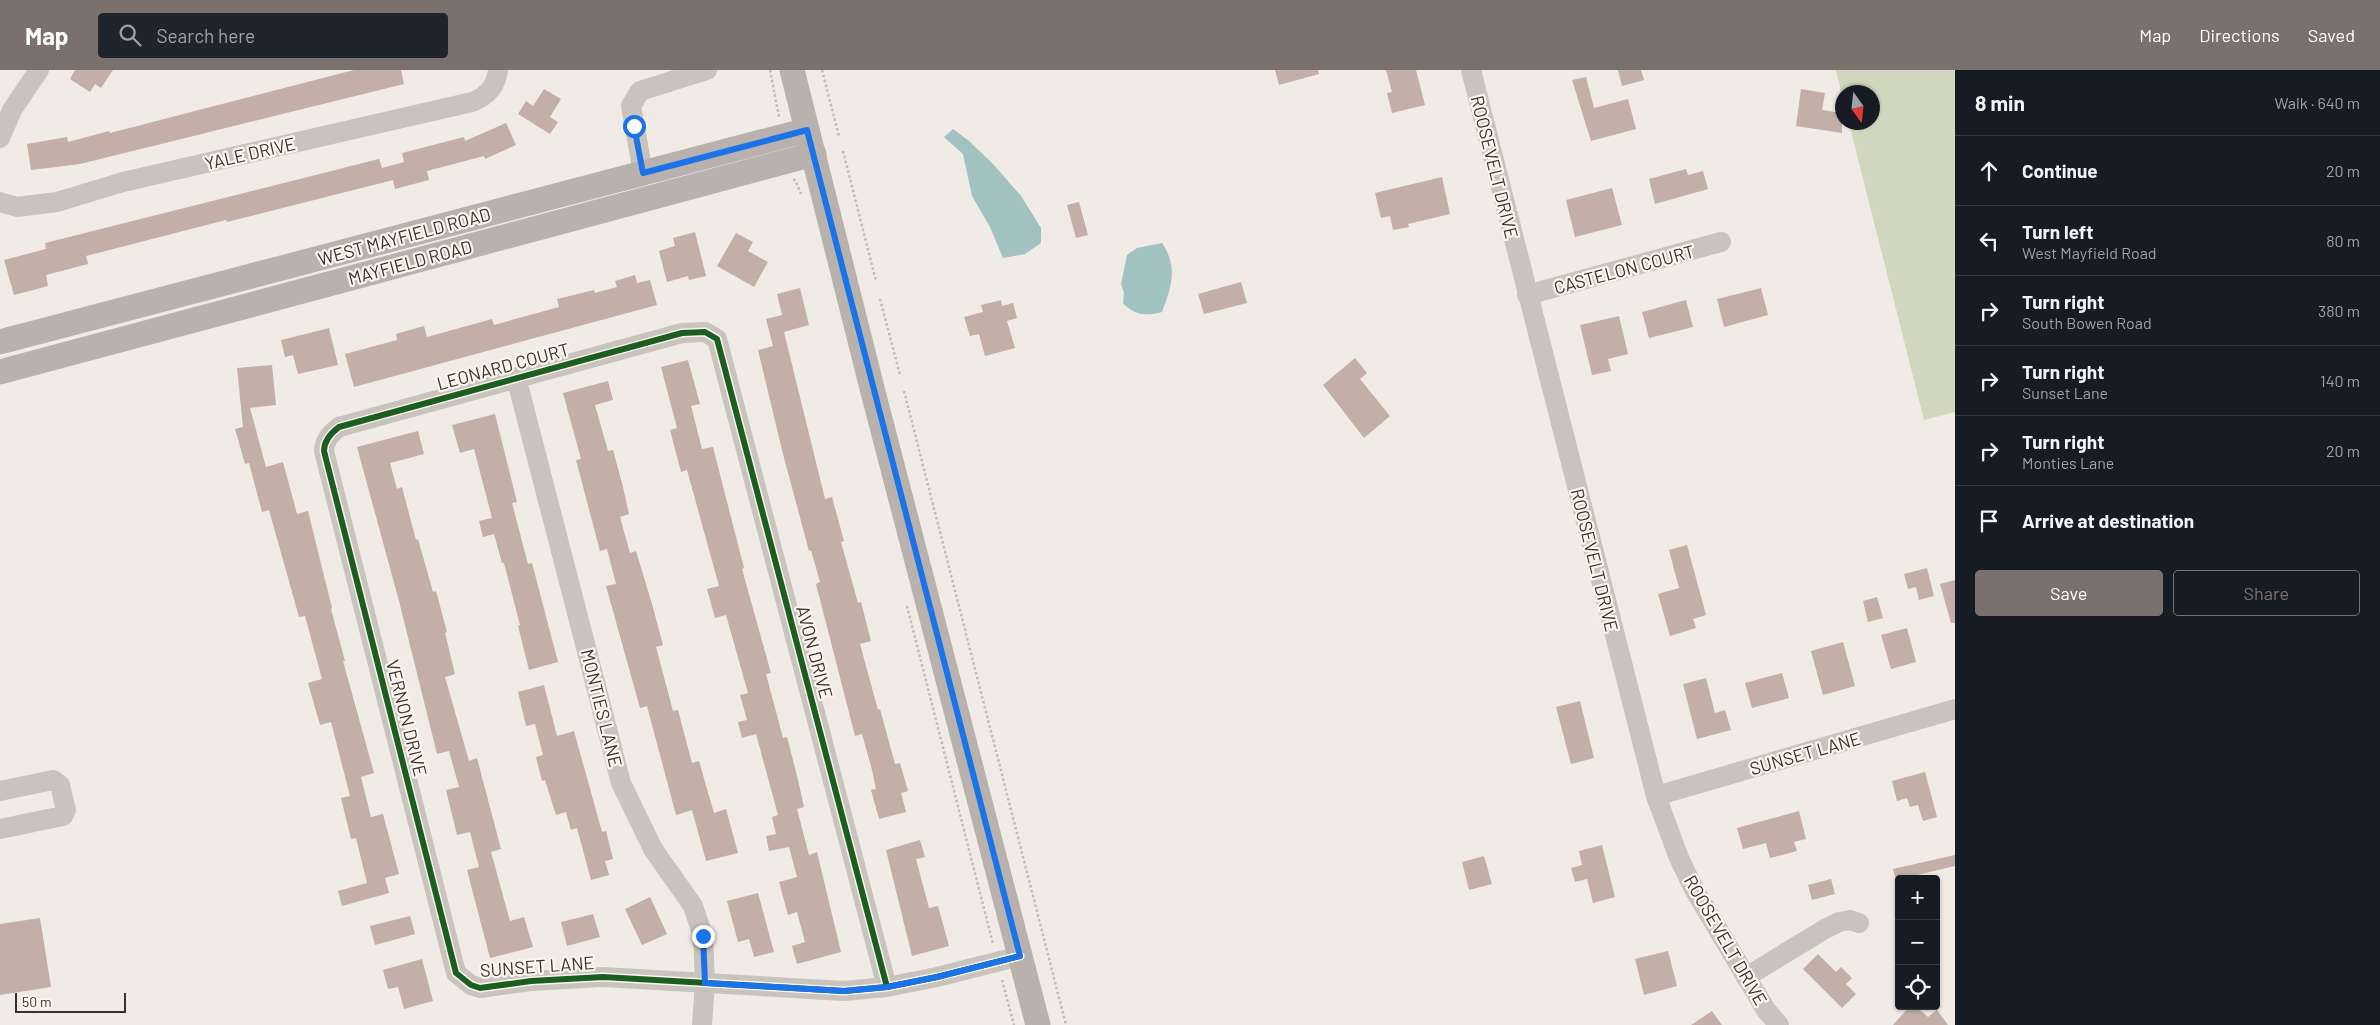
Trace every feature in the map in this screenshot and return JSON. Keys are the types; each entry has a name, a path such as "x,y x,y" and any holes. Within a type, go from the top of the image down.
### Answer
{"main road":[{"path":"792,70 873,392 1038,1025"},
{"name":"WEST MAYFIELD ROAD","path":"0,342 807,130"},
{"name":"MAYFIELD ROAD","path":"2,367 814,154"}],"street":[{"path":"0,138 12,110 40,70"},
{"path":"643,173 631,106 640,91 707,70"},
{"name":"ROOSEVELT DRIVE","path":"1471,70 1527,296 1656,796 1687,875 1766,1010 1779,1025"},
{"name":"YALE DRIVE","path":"0,202 17,207 57,202 123,182 472,102 486,96 496,77"},
{"name":"CASTELON COURT","path":"1527,296 1721,242"},
{"name":"LEONARD COURT","path":"324,451 330,433 339,427 682,333 704,332"},
{"name":"AVON DRIVE","path":"704,332 717,339 721,348 887,987"},
{"name":"MONTIES LANE","path":"516,377 621,783 653,849 693,906 703,936 705,983 702,1025"},
{"name":"VERNON DRIVE","path":"324,451 456,973 471,985"},
{"name":"SUNSET LANE","path":"1656,796 1955,709"},
{"path":"0,791 53,780 60,785 66,810 63,816 0,829"},
{"path":"1746,977 1824,929 1839,922 1850,920 1859,923"},
{"name":"SUNSET LANE","path":"471,985 480,988 604,977 844,991 887,987 937,977 1020,956"}],"path":[{"path":"770,70 780,118"},
{"path":"822,70 839,136"},
{"path":"843,151 876,281"},
{"path":"880,299 900,375"},
{"path":"904,391 1066,1025"},
{"path":"1002,980 1014,1025"}],"green space":[{"path":"1836,70 1955,70 1955,412 1924,420 1851,130 1880,130 1880,85 1839,85"}],"water":[{"path":"953,129 969,141 993,164 1021,196 1041,228 1041,243 1025,254 1003,258 990,227 972,196 963,154 944,137"},
{"path":"1162,243 1172,269 1171,285 1166,303 1162,312 1151,314 1137,313 1123,303 1124,293 1121,284 1127,255 1137,248"}],"building":[{"path":"75,70 113,70 101,88 95,84 90,92 70,79"},
{"path":"354,70 401,70 404,84 80,164 31,170 27,144 67,137 68,142 109,131 110,133"},
{"path":"1275,70 1318,70 1319,74 1279,85"},
{"path":"1386,70 1416,70 1425,105 1392,113 1387,93 1392,92"},
{"path":"1618,70 1641,70 1644,80 1622,86"},
{"path":"1586,77 1594,108 1628,99 1636,129 1591,141 1572,80"},
{"path":"544,89 561,99 550,117 558,122 550,134 518,114 526,101 533,106"},
{"path":"1801,89 1825,93 1822,110 1835,112 1835,130 1842,130 1842,133 1796,126"},
{"path":"506,123 516,145 485,159 484,156 427,171 429,180 395,189 393,180 86,256 88,264 46,275 48,286 14,295 4,260 46,249 45,243 379,159 382,168 404,162 402,153 464,137 465,141"},
{"path":"1686,169 1688,175 1703,171 1708,189 1655,204 1649,179"},
{"path":"1442,177 1450,214 1408,224 1409,227 1393,230 1390,216 1381,218 1375,193"},
{"path":"1612,188 1622,225 1575,237 1566,200"},
{"path":"1079,202 1088,235 1076,238 1067,205"},
{"path":"695,232 706,276 689,280 688,276 667,282 659,251 675,246 673,238"},
{"path":"736,233 753,242 748,251 768,262 754,287 717,266"},
{"path":"635,275 637,283 650,280 657,305 354,387 345,354 397,340 396,334 424,326 427,337 492,319 494,325 559,307 557,299 594,290 595,293 617,287 615,281"},
{"path":"1241,282 1247,303 1204,314 1198,294"},
{"path":"800,288 809,325 784,332 825,499 832,497 844,541 841,542 858,603 861,602 871,641 860,644 895,764 900,763 908,791 901,793 906,812 879,819 871,790 876,789 872,770 862,734 855,736 816,584 820,582 811,550 809,551 783,454 758,350 773,346 766,319 782,315 777,294"},
{"path":"1761,288 1768,315 1724,327 1717,299"},
{"path":"1001,300 1002,306 1013,303 1017,318 1007,321 1015,348 985,356 979,334 970,336 964,317 983,312 981,305"},
{"path":"1686,300 1693,327 1649,338 1642,312"},
{"path":"1619,316 1628,354 1608,359 1611,371 1592,375 1580,325"},
{"path":"329,328 338,365 298,374 293,355 285,357 281,340"},
{"path":"1355,358 1367,373 1360,379 1390,416 1364,438 1323,385"},
{"path":"688,360 700,404 691,406 702,449 713,447 744,568 742,569 771,673 766,674 783,738 787,737 798,780 804,807 797,809 809,855 817,852 841,952 797,964 792,946 805,942 797,912 788,915 779,882 797,877 789,847 769,851 766,836 776,834 772,817 778,815 756,734 742,738 738,722 747,720 740,695 748,693 726,615 715,618 707,589 719,586 687,470 681,472 670,430 677,428 661,367"},
{"path":"272,365 276,405 250,408 266,467 283,462 297,514 308,511 345,661 343,661 374,773 361,777 371,817 383,814 399,874 385,878 389,893 342,906 338,891 367,883 356,838 351,839 341,798 350,796 331,722 320,725 308,683 322,679 305,616 299,617 269,510 262,512 249,463 245,464 235,429 243,427 237,368"},
{"path":"608,381 613,400 595,405 608,451 613,450 623,487 629,514 620,517 630,553 636,551 652,604 663,645 656,647 673,711 678,710 692,763 699,761 714,813 726,809 738,853 706,861 692,810 676,815 647,706 640,708 606,586 616,584 607,549 600,551 576,460 581,459 563,393"},
{"path":"495,414 517,502 512,503 528,564 532,563 558,662 529,670 504,563 502,563 494,534 483,537 479,521 492,518 474,449 460,453 452,425"},
{"path":"418,431 424,454 390,463 397,489 402,487 416,540 418,539 433,592 436,591 447,632 445,633 455,674 445,677 469,761 477,758 501,849 491,852 510,921 524,917 533,947 490,958 467,870 479,867 470,832 457,835 446,790 459,787 449,751 437,754 399,601 357,447"},
{"path":"1687,545 1706,615 1693,619 1696,628 1670,636 1658,594 1679,588 1669,550"},
{"path":"1927,568 1934,596 1919,600 1916,587 1908,589 1904,574"},
{"path":"1955,580 1955,623 1951,623 1940,584"},
{"path":"1877,597 1883,618 1868,622 1863,601"},
{"path":"1907,628 1916,662 1891,669 1881,635"},
{"path":"1843,642 1855,686 1823,695 1811,651"},
{"path":"1782,673 1789,698 1752,708 1745,683"},
{"path":"1706,678 1715,713 1725,710 1731,730 1697,739 1683,684"},
{"path":"544,685 557,736 574,731 602,832 606,831 613,859 605,861 609,875 591,880 577,828 571,830 566,812 556,815 545,780 542,781 536,757 543,755 535,724 526,726 518,692"},
{"path":"1580,701 1594,758 1571,764 1556,707"},
{"path":"1925,772 1937,817 1923,821 1918,805 1910,807 1907,798 1897,801 1892,781"},
{"path":"1799,811 1806,839 1794,842 1797,851 1770,858 1766,843 1743,849 1737,828"},
{"path":"920,840 925,857 916,859 929,908 938,906 949,946 912,956 886,850"},
{"path":"1602,845 1615,897 1593,903 1587,879 1575,882 1571,868 1582,865 1579,851"},
{"path":"1955,855 1955,866 1917,875 1895,876 1893,869"},
{"path":"1484,856 1492,884 1469,890 1462,862"},
{"path":"1831,879 1835,894 1812,900 1808,885"},
{"path":"758,893 774,952 754,957 749,939 738,942 727,901"},
{"path":"650,897 667,934 642,945 625,909"},
{"path":"593,914 600,937 567,946 561,922"},
{"path":"410,916 415,934 375,945 370,926"},
{"path":"40,918 51,987 0,995 0,924"},
{"path":"1668,951 1677,986 1644,995 1635,959"},
{"path":"1818,954 1836,972 1841,967 1852,978 1846,984 1856,994 1842,1008 1803,969"},
{"path":"422,959 433,1001 404,1009 398,987 388,989 383,970"},
{"path":"1906,1010 1920,1010 1928,1017 1937,1010 1948,1025 1893,1025"},
{"path":"1712,1011 1722,1025 1691,1025"}],"cycle path":[{"path":"887,987 717,339 705,332 682,333 339,427 328,437 324,451 456,973 471,985 480,988 531,981 603,977 844,991 887,987 937,977 1020,956"}],"route":[{"path":"634,126 643,173 807,130 873,392 1020,956 937,977 887,987 844,991 705,983 703,936"}]}
